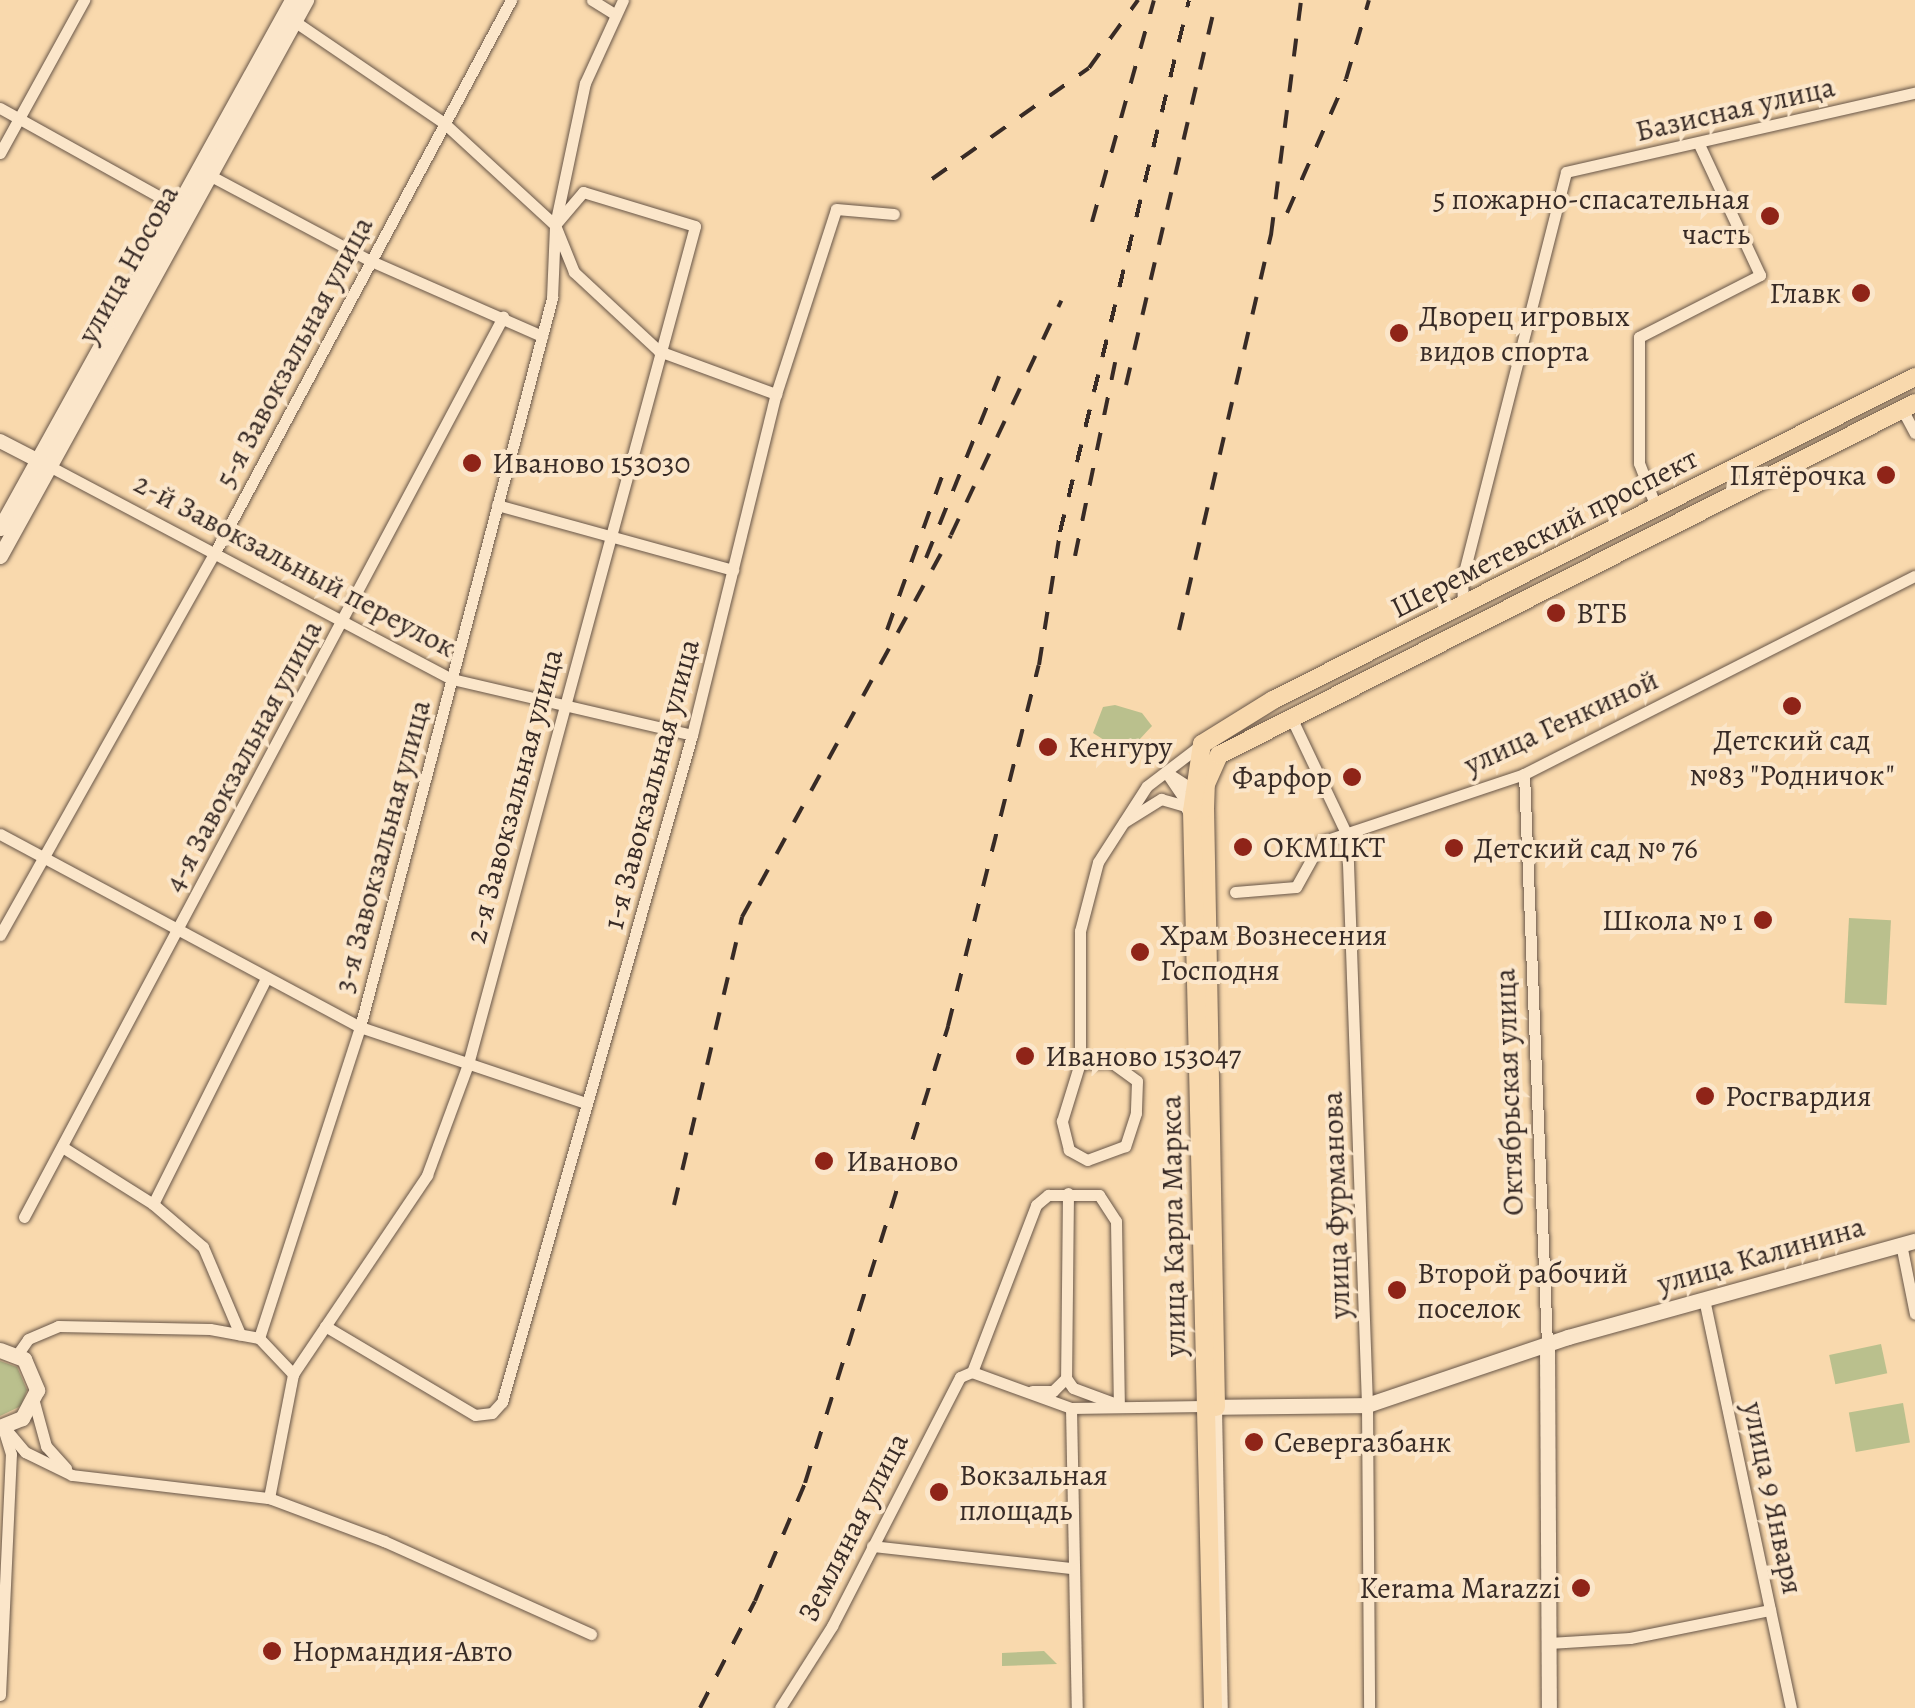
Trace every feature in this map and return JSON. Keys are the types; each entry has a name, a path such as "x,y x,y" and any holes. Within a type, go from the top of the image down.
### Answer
{"main road":[{"name":"улица Носова","path":"0,556 43,463 290,11 306,0"},
{"name":"Шереметевский проспект","path":"1206,754 1273,700 1915,377"},
{"name":"Шереметевский проспект","path":"1206,754 1909,406"},
{"name":"улица Носова","path":"0,528 43,463"},
{"path":"1656,507 1666,527"},
{"path":"1463,604 1473,624"},
{"name":"улица Карла Маркса","path":"1206,754 1193,789 1197,813 1210,1407 1213,1708"},
{"name":"улица Карла Маркса","path":"1197,813 1206,784 1206,754"},
{"name":"улица Калинина","path":"1210,1407 1367,1405 1547,1345 1908,1243"},
{"path":"0,1334 10,1352 36,1379 34,1402 22,1418 2,1427"},
{"name":"Октябрьская улица","path":"1547,1345 1549,1708"}],"street":[{"path":"0,153 84,0"},
{"name":"5-я Завокзальная улица","path":"0,934 213,556 512,0"},
{"path":"592,0 614,14"},
{"name":"3-я Завокзальная улица","path":"259,1338 360,1026 552,298 555,225 586,83 623,0"},
{"path":"290,11 444,123 555,225 574,272 659,351 776,394"},
{"name":"Базисная улица","path":"1463,604 1462,580 1566,172 1915,92"},
{"path":"0,108 166,200"},
{"path":"1656,507 1639,462 1639,337 1760,275 1699,144"},
{"path":"203,172 370,261 542,336"},
{"name":"2-я Завокзальная улица","path":"270,1498 293,1374 428,1175 468,1064 695,226 584,192 555,225"},
{"name":"1-я Завокзальная улица","path":"326,1326 480,1416 502,1402 692,735 776,394 836,209 894,214"},
{"name":"4-я Завокзальная улица","path":"24,1217 504,317"},
{"path":"1909,406 1915,433"},
{"name":"2-й Завокзальный переулок","path":"0,440 213,556 345,619 452,679 692,735"},
{"path":"498,504 733,570"},
{"name":"улица Генкиной","path":"1235,892 1296,887 1321,842 1524,774 1915,576"},
{"name":"улица Фурманова","path":"1290,714 1347,835 1367,1405 1369,1708"},
{"path":"1080,1063 1111,1062 1137,1081 1136,1113 1125,1146 1101,1160 1078,1156 1064,1140 1062,1121 1080,1063 1084,902 1117,828 1166,772 1206,754"},
{"path":"1166,772 1193,789"},
{"path":"1166,772 1197,813"},
{"name":"Октябрьская улица","path":"1524,774 1547,1345"},
{"path":"1117,828 1161,800 1197,813"},
{"path":"0,834 360,1026 586,1103"},
{"path":"153,1204 266,978"},
{"path":"64,1148 153,1204 203,1247 240,1334"},
{"path":"1119,1406 1116,1221 1099,1195 1048,1194 1036,1205 972,1372 1071,1408 1210,1407"},
{"path":"1068,1194 1066,1378 1073,1388 1119,1406"},
{"path":"1908,1243 1915,1314"},
{"name":"улица 9 Января","path":"1704,1299 1790,1708"},
{"path":"10,1352 58,1326 240,1334 259,1338 293,1374"},
{"name":"Земляная улица","path":"780,1708 872,1546 960,1377 972,1372"},
{"path":"1013,1388 1044,1393 1066,1378"},
{"path":"34,1402 46,1446 72,1475"},
{"name":"улица Карла Маркса","path":"1210,1407 1222,1708"},
{"path":"1071,1408 1077,1708"},
{"path":"2,1427 25,1452 72,1475 270,1498 384,1540 591,1634"},
{"path":"0,1695 3,1547 11,1454 2,1427"},
{"path":"872,1546 1072,1568"},
{"path":"1549,1642 1630,1638 1770,1610"}],"green space":[{"path":"1115,705 1142,713 1152,726 1138,741 1104,740 1093,733 1103,707"},
{"path":"1849,918 1891,920 1886,1005 1845,1003"},
{"path":"1881,1344 1887,1373 1835,1384 1829,1355"},
{"path":"0,1361 17,1367 27,1390 21,1406 0,1416"},
{"path":"1903,1403 1910,1442 1856,1452 1849,1413"},
{"path":"1044,1651 1057,1664 1002,1666 1002,1653"}],"railway":[{"path":"932,179 1089,68 1138,0"},
{"path":"1092,222 1154,0"},
{"path":"700,1708 755,1601 805,1483 948,1026 1039,665 1060,532 1189,0"},
{"path":"1126,385 1216,0"},
{"path":"1179,630 1271,235 1301,0"},
{"path":"1287,213 1346,79 1369,0"},
{"path":"674,1205 742,917 951,535 1061,301"},
{"path":"1075,556 1115,362"},
{"path":"926,558 999,376"},
{"path":"887,630 946,465"}],"place":[{"name":"5 пожарно-спасательная часть","path":"1770,216"},
{"name":"Главк","path":"1861,293"},
{"name":"Дворец игровых видов спорта","path":"1399,333"},
{"name":"Иваново 153030","path":"472,463"},
{"name":"Пятёрочка","path":"1886,475"},
{"name":"ВТБ","path":"1556,613"},
{"name":"Детский сад №83 \"Родничок\"","path":"1792,706"},
{"name":"Кенгуру","path":"1048,747"},
{"name":"Фарфор","path":"1352,777"},
{"name":"ОКМЦКТ","path":"1243,847"},
{"name":"Детский сад № 76","path":"1454,848"},
{"name":"Школа № 1","path":"1763,920"},
{"name":"Храм Вознесения Господня","path":"1140,952"},
{"name":"Иваново 153047","path":"1025,1056"},
{"name":"Росгвардия","path":"1705,1096"},
{"name":"Иваново","path":"824,1161"},
{"name":"Второй рабочий поселок","path":"1397,1290"},
{"name":"Севергазбанк","path":"1254,1442"},
{"name":"Вокзальная площадь","path":"939,1492"},
{"name":"Kerama Marazzi","path":"1581,1588"},
{"name":"Нормандия-Авто","path":"272,1651"}]}
